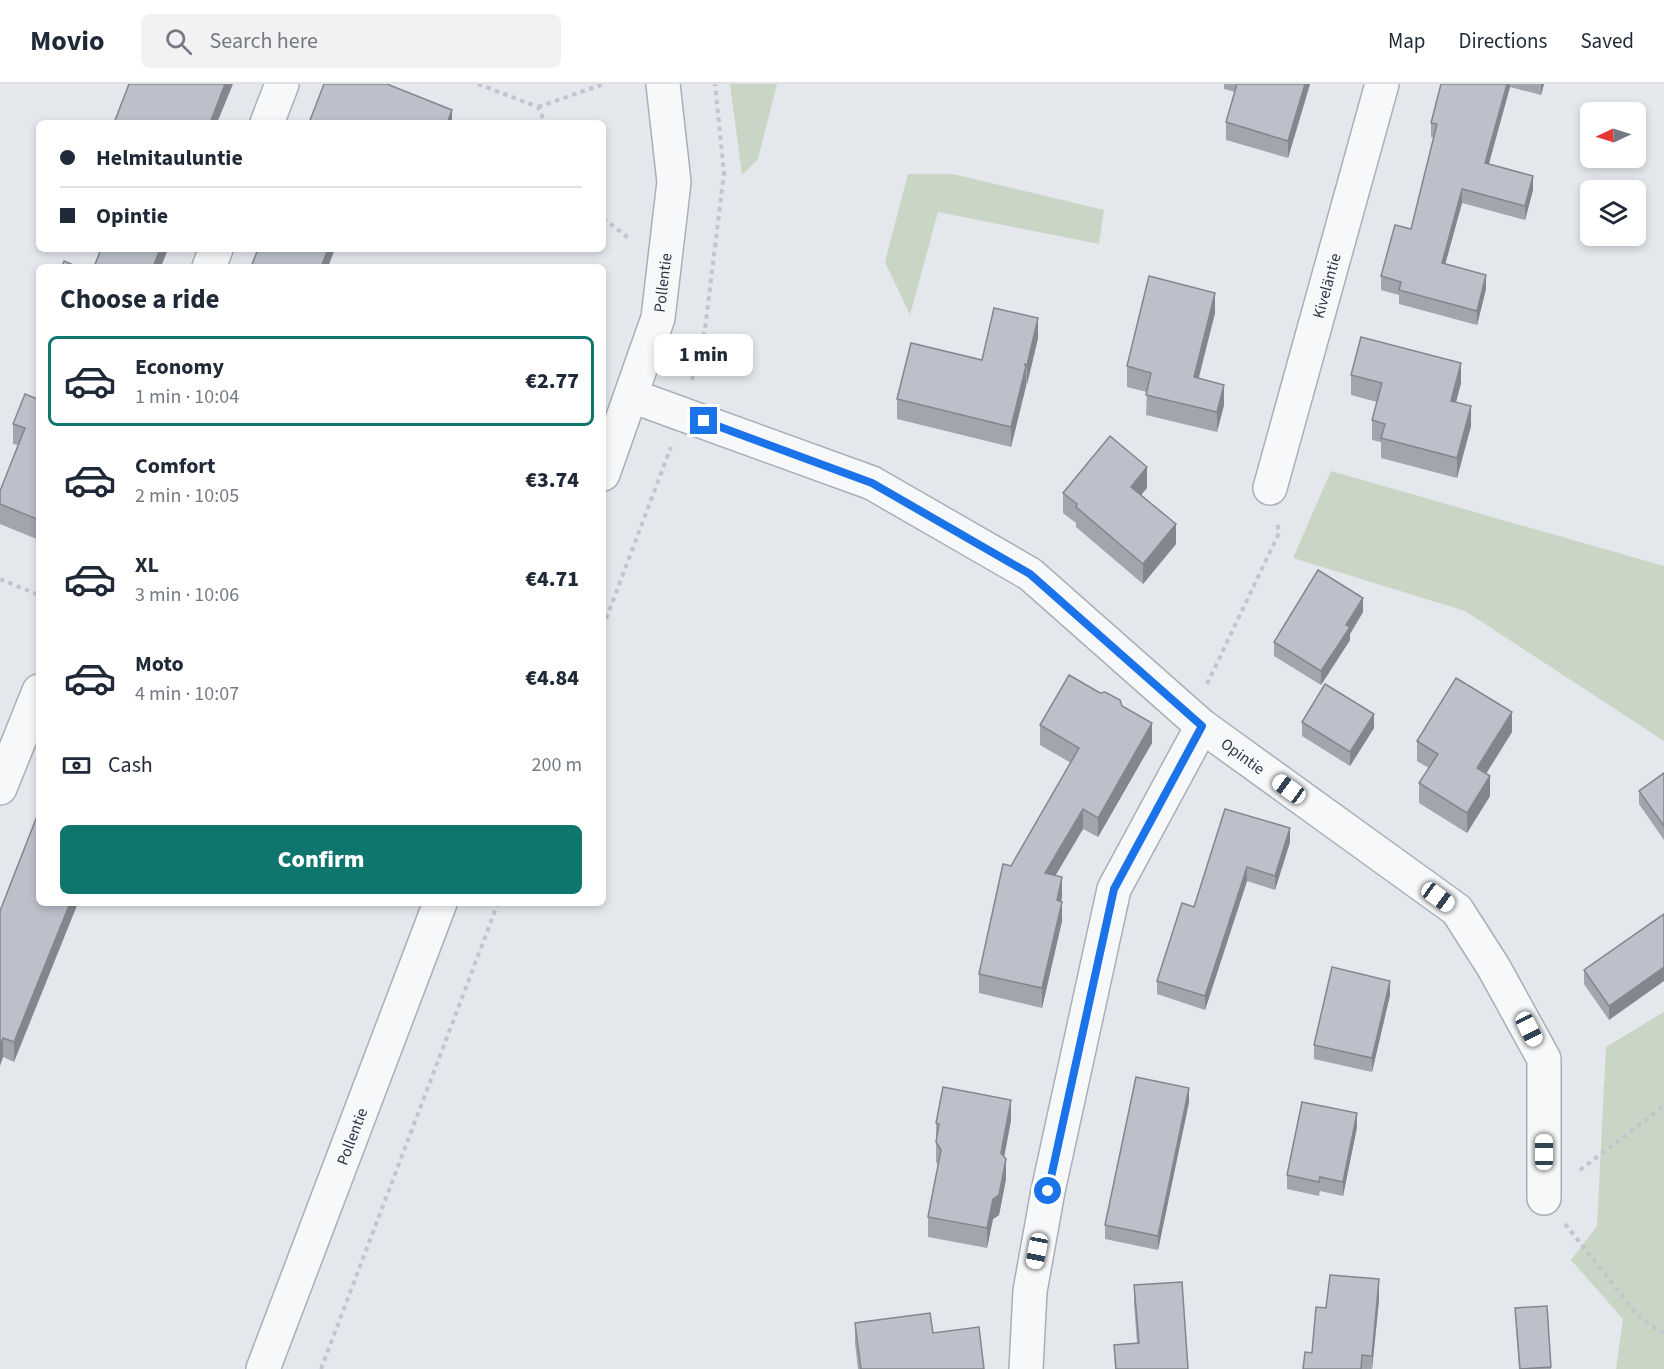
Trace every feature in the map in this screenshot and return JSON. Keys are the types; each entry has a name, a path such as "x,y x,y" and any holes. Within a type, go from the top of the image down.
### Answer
{"street":[{"path":"268,120 282,84"},
{"name":"Pollentie","path":"606,466 658,318 674,182 663,84"},
{"name":"Kiveläntie","path":"1270,488 1382,84"},
{"name":"Opintie","path":"632,396 872,483 1030,574 1196,722 1457,910 1494,968 1544,1059 1544,1198"},
{"path":"0,788 36,698"},
{"path":"1026,1369 1030,1291 1048,1191 1114,889 1196,722"},
{"name":"Pollentie","path":"263,1369 439,906"}],"path":[{"path":"478,84 538,107 604,84"},
{"path":"538,107 544,120"},
{"path":"606,221 624,236 641,244"},
{"path":"1196,722 1280,533 1270,488"},
{"path":"0,579 36,594"},
{"path":"321,1369 497,906"},
{"path":"1664,1106 1544,1198 1640,1318 1664,1334"}],"green space":[{"path":"730,84 777,84 758,159 742,175"},
{"path":"908,174 953,174 1104,210 1099,244 938,212 910,315 885,262"},
{"path":"1331,471 1664,566 1664,741 1465,611 1293,558"},
{"path":"1664,1012 1664,1369 1616,1369 1623,1319 1571,1260 1597,1226 1606,1047"}],"building":[{"path":"129,84 225,84 211,120 115,120"},
{"path":"324,84 387,84 452,110 448,120 310,120"},
{"path":"1237,84 1305,84 1288,141 1226,122"},
{"path":"1441,84 1507,84 1485,163 1533,176 1525,206 1462,189 1442,263 1486,275 1477,311 1399,290 1401,282 1381,276 1395,225 1411,229 1437,124 1431,123"},
{"path":"100,252 159,252 154,264 95,264"},
{"path":"257,252 327,252 322,264 252,264"},
{"path":"1149,276 1215,293 1194,377 1224,385 1217,412 1146,395 1151,373 1127,366"},
{"path":"994,308 1038,318 1027,365 1024,364 1026,366 1011,427 897,399 911,343 982,360"},
{"path":"1361,337 1461,363 1451,401 1471,406 1457,458 1381,438 1385,424 1372,420 1382,383 1351,375"},
{"path":"25,394 36,399 36,519 0,504 0,491 25,428 13,424"},
{"path":"1110,436 1147,467 1131,487 1176,524 1143,564 1076,507 1077,504 1063,493"},
{"path":"1318,570 1363,598 1346,625 1350,627 1321,671 1274,642"},
{"path":"1069,675 1100,693 1105,692 1120,700 1122,706 1152,723 1098,818 1083,809 1045,873 1062,877 1057,900 1062,902 1042,988 979,974 1003,864 1011,866 1079,748 1040,725"},
{"path":"1456,678 1512,712 1477,768 1490,776 1467,813 1419,783 1438,754 1417,741"},
{"path":"1325,684 1374,714 1350,752 1302,722"},
{"path":"1664,773 1664,826 1639,791"},
{"path":"1225,809 1290,828 1275,876 1247,867 1205,996 1157,981 1182,903 1194,907"},
{"path":"36,819 36,906 69,906 14,1042 3,1038 0,1046 0,911"},
{"path":"1664,914 1664,967 1609,1006 1584,970"},
{"path":"1332,967 1390,981 1372,1058 1314,1045"},
{"path":"1136,1077 1189,1088 1158,1236 1105,1225"},
{"path":"943,1087 1011,1100 1001,1153 1006,1159 999,1195 993,1199 987,1228 928,1217 941,1150 936,1142 939,1124 936,1123"},
{"path":"1302,1102 1357,1113 1343,1182 1320,1177 1319,1182 1287,1175"},
{"path":"1330,1275 1379,1279 1372,1356 1362,1355 1361,1369 1303,1369 1305,1352 1312,1353 1316,1307 1326,1308"},
{"path":"1182,1282 1188,1369 1116,1369 1114,1345 1139,1343 1134,1285"},
{"path":"1547,1306 1551,1367 1520,1369 1515,1308"},
{"path":"930,1313 933,1333 979,1327 984,1369 861,1369 855,1323"}],"route":[{"path":"704,421 872,483 1030,574 1202,726 1114,889 1048,1191"}]}
